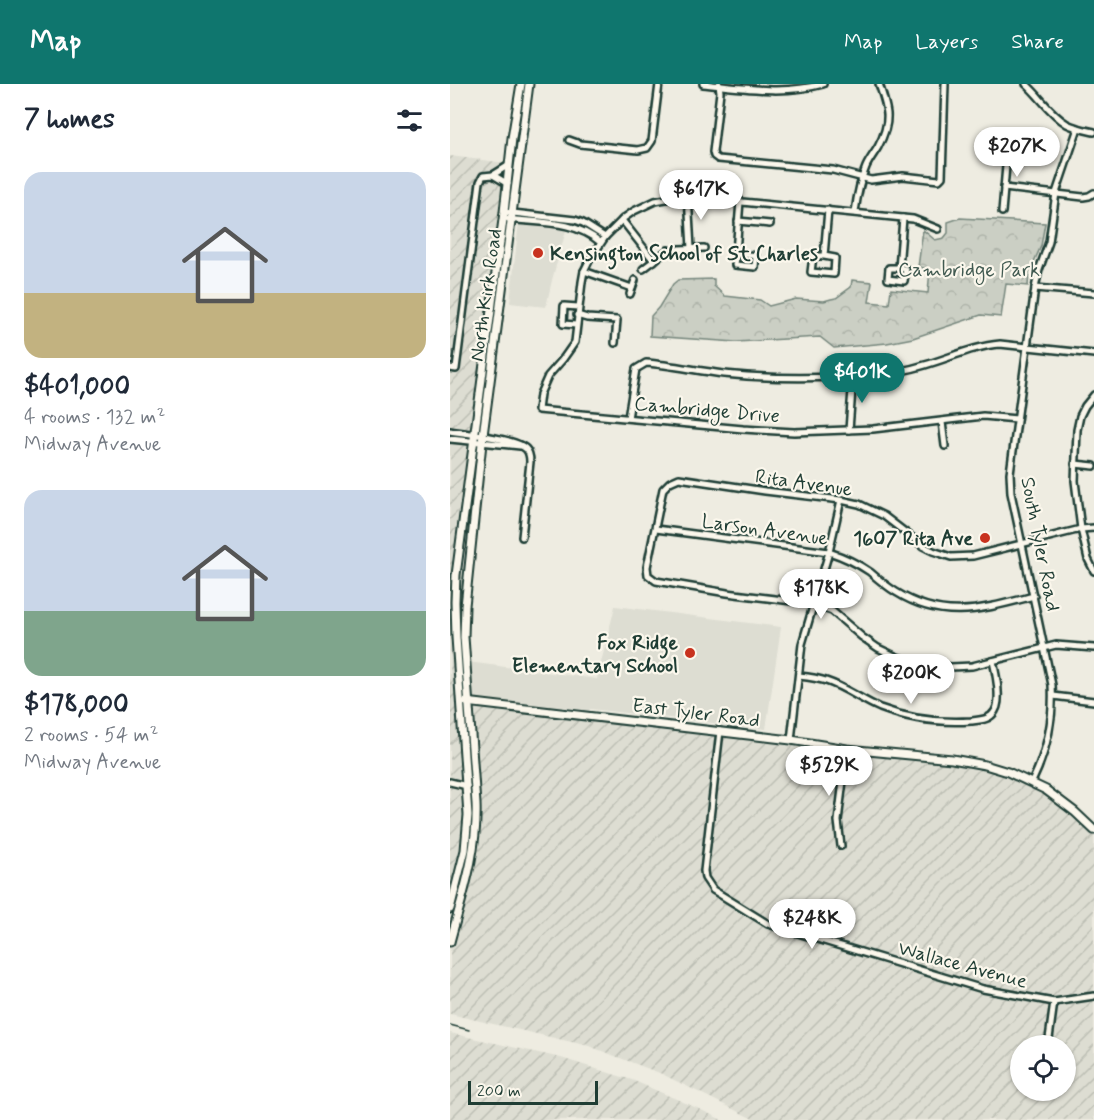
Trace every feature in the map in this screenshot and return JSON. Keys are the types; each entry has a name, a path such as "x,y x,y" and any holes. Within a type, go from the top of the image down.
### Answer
{"main road":[{"name":"North Kirk Road","path":"451,940 475,840 477,815 471,785 465,702 464,621 479,439 509,165 521,84"},
{"name":"North Kirk Road","path":"465,702 456,637 455,589 512,216 529,84"},
{"name":"East Tyler Road","path":"465,702 791,740 847,749 952,759 985,765 1032,782"},
{"path":"1032,782 1065,803 1094,830"},
{"name":"North Kirk Road","path":"450,909 467,839 471,785"}],"street":[{"path":"569,140 580,144 638,150 648,148 652,141 659,84"},
{"path":"703,84 780,91 823,84"},
{"path":"855,212 862,177 879,144 888,119 887,106 879,84"},
{"path":"719,85 713,152 718,159 833,170 871,180 894,176 939,180 942,177 945,84"},
{"path":"1026,84 1054,114 1067,124 1094,132"},
{"name":"South Tyler Road","path":"1032,782 1049,736 1053,696 1045,647 1011,493 1010,472 1035,288 1049,242 1056,193 1078,129"},
{"path":"1002,212 1008,143"},
{"path":"450,368 456,369 480,182 483,176 493,175 509,165"},
{"path":"493,175 508,184"},
{"path":"1004,188 1086,197 1094,193"},
{"path":"688,195 691,249"},
{"path":"578,307 564,306 563,324 576,325 584,271 600,242 622,220 655,201 688,195 913,219 938,229"},
{"path":"736,253 740,201"},
{"path":"824,256 828,210"},
{"path":"504,215 567,225 586,232 600,242"},
{"path":"512,216 575,220 605,237"},
{"path":"899,268 903,218"},
{"path":"622,220 654,261"},
{"path":"738,221 770,224"},
{"path":"679,249 704,248"},
{"path":"644,269 668,250"},
{"path":"813,256 824,256 835,258 834,274 811,272 813,256"},
{"path":"584,271 631,291 635,280"},
{"path":"1035,288 1094,293"},
{"path":"577,315 617,320 615,342"},
{"name":"Cambridge Drive","path":"576,325 575,342 548,376 540,394 538,410 773,431 849,430 983,416 1017,419"},
{"path":"628,418 636,369 646,363 752,376 853,376 924,365 988,345 1000,344 1094,354"},
{"path":"849,430 853,376"},
{"path":"1094,395 1080,416 1077,430 1075,490 1088,559 1094,571"},
{"path":"942,422 945,446"},
{"path":"450,431 513,447 523,446 530,455 522,537"},
{"path":"450,439 479,439"},
{"path":"1076,464 1094,466"},
{"name":"Rita Avenue","path":"656,529 663,489 680,478 859,504 895,523 923,546 951,557 973,556 1081,529 1094,528"},
{"path":"791,740 802,644 829,552 841,500"},
{"path":"656,529 647,567 648,575 656,581 814,605 831,611 878,648 915,663 951,667 972,666 1065,644 1094,648"},
{"name":"Larson Avenue","path":"656,529 829,552 861,566 893,591 931,608 963,611 1034,596"},
{"path":"799,676 828,681 880,708 898,714 929,720 961,722 986,719 995,712 998,706 998,682 993,661"},
{"path":"1053,696 1094,700"},
{"name":"Wallace Avenue","path":"720,732 704,871 705,878 713,890 768,924 984,989 1054,1002 1094,996"},
{"path":"841,846 838,821 847,749"},
{"path":"450,782 471,785"},
{"path":"1050,1035 1054,1002"}],"shaded area":[{"path":"450,156 506,163 456,560 464,783 450,779"},
{"name":"Kensington School of St Charles","path":"519,222 567,227 546,307 510,303"},
{"name":"Fox Ridge Elementary School","path":"615,606 781,627 766,729 590,709 588,713 471,699 468,662 597,679"},
{"path":"472,704 950,761 1012,777 1054,797 1094,834 1094,1120 755,1120 662,1074 589,1046 450,1014 450,951 478,839 479,806"},
{"path":"450,784 464,787 465,835 450,899"},
{"path":"450,1033 561,1058 632,1080 722,1120 450,1120"}],"green space":[{"name":"Cambridge Park","path":"960,218 1045,223 1041,246 1029,273 1028,286 1006,284 1001,317 981,315 913,338 834,348 820,337 736,342 650,336 651,316 678,280 714,279 714,286 725,296 760,300 769,306 796,299 824,301 836,298 851,287 852,280 872,282 869,302 889,304 891,289 928,293 930,269 918,267 923,230 935,240 944,238 948,233 948,222"}],"railway":[{"path":"450,1025 469,1030"}],"place":[{"name":"Kensington School of St Charles","path":"538,253"},
{"name":"1607 Rita Ave","path":"985,538"},
{"name":"Fox Ridge Elementary School","path":"690,653"}]}
